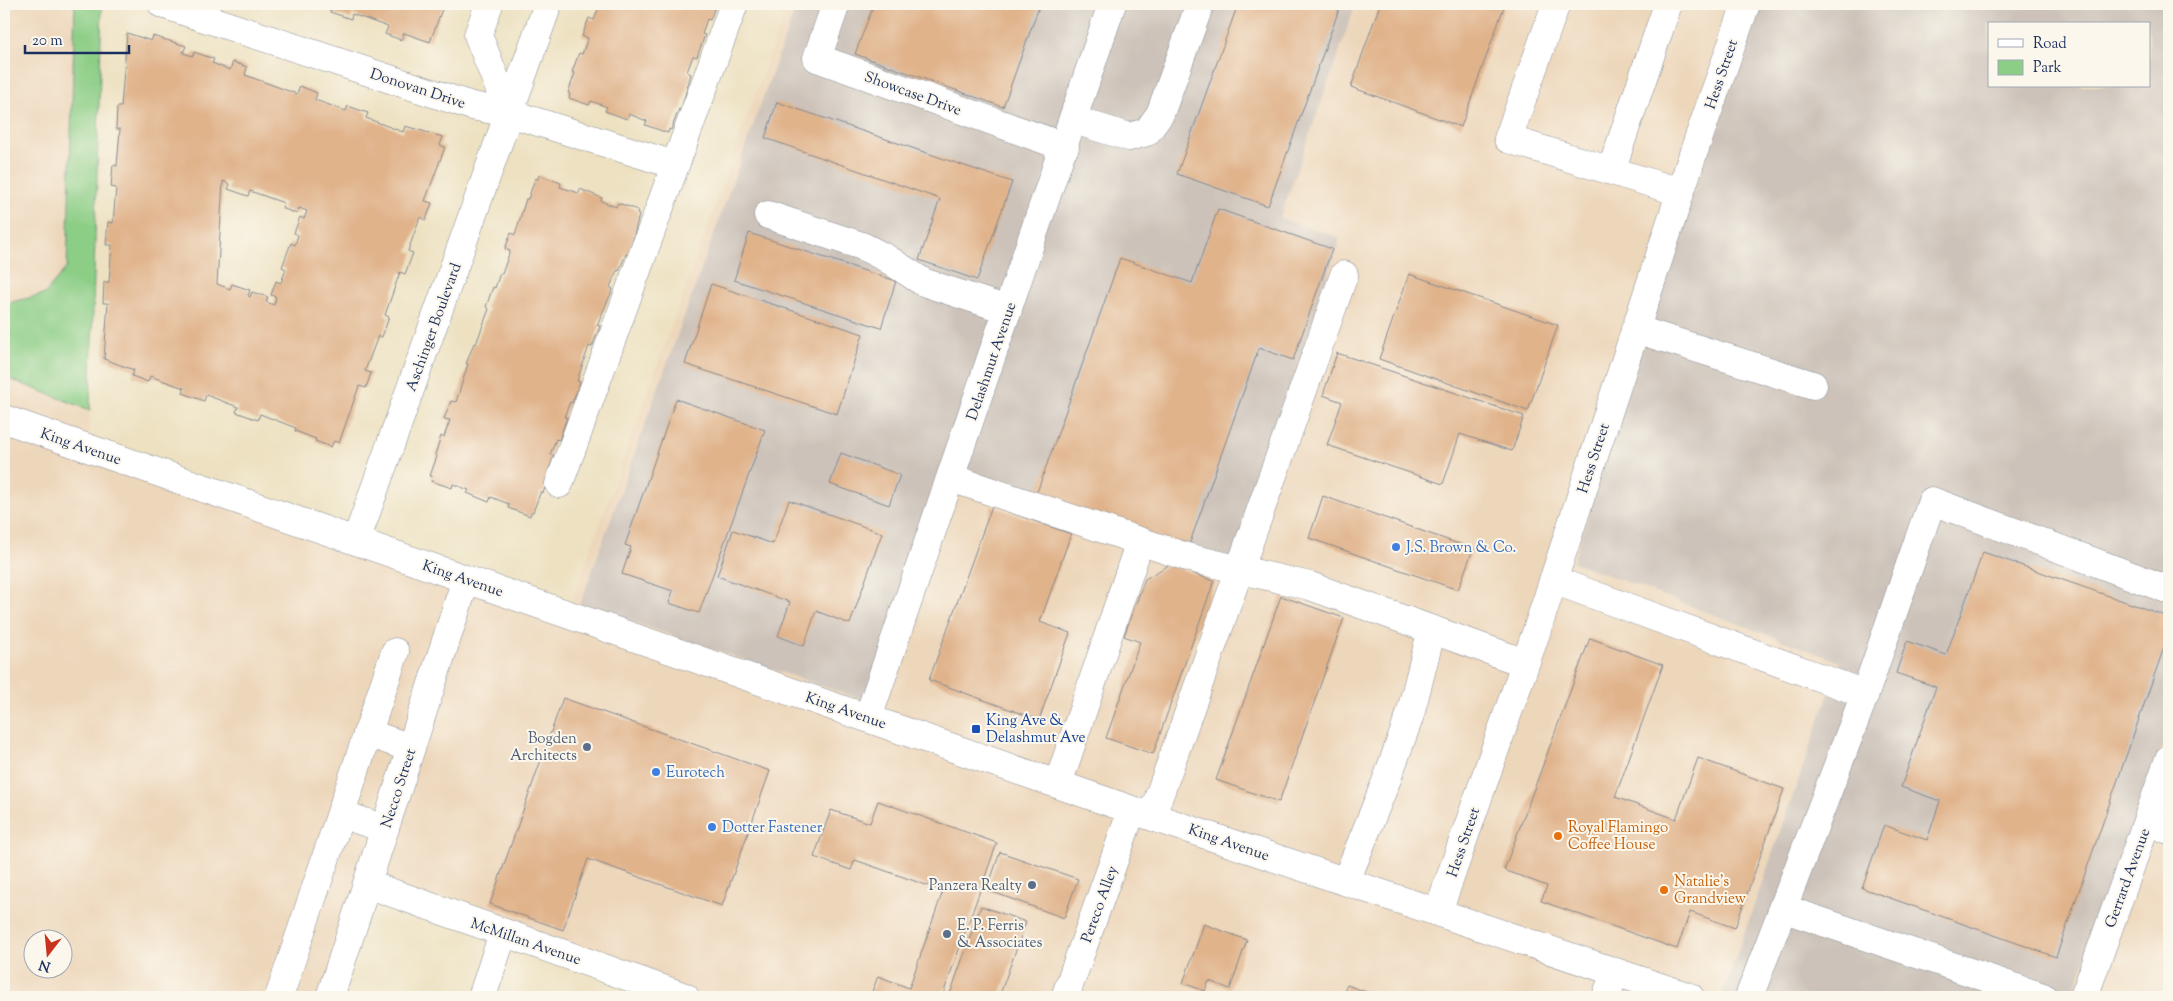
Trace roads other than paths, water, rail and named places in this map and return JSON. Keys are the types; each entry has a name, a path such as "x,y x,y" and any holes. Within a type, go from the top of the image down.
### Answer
{"street":[{"name":"Donovan Drive","path":"162,4 472,106 509,113 675,165"},
{"path":"489,4 478,35 509,113"},
{"name":"Aschinger Boulevard","path":"356,541 548,4"},
{"path":"559,484 734,4"},
{"name":"Showcase Drive","path":"836,4 816,58 1065,147"},
{"name":"Delashmut Avenue","path":"868,718 1065,147 1112,4"},
{"path":"1074,120 1129,137 1147,132 1160,114 1200,4"},
{"path":"1556,4 1508,139 1680,192"},
{"path":"1611,171 1668,4"},
{"name":"Hess Street","path":"1438,912 1553,580 1740,5"},
{"path":"768,215 862,246 886,258 923,282 1008,310"},
{"name":"Pereco Alley","path":"1066,997 1142,813 1238,569 1344,275"},
{"path":"1635,329 1813,385"},
{"name":"King Avenue","path":"4,419 1142,813 1438,912 1611,985 1690,997"},
{"path":"951,478 1190,558 1310,586 1525,663"},
{"path":"1749,997 1864,694 1932,501 2169,590"},
{"path":"1058,784 1140,541"},
{"name":"Necco Street","path":"330,997 466,579"},
{"path":"1553,580 1864,694"},
{"path":"1346,881 1387,779 1410,715 1432,629"},
{"path":"279,997 395,652"},
{"path":"368,734 411,748"},
{"name":"Gerrard Avenue","path":"2084,997 2158,826 2169,759"},
{"path":"341,814 385,829"},
{"name":"McMillan Avenue","path":"367,884 685,997"},
{"path":"1782,908 2043,997"},
{"path":"482,997 503,933"}],"place":[{"name":"J.S. Brown & Co.","path":"1396,547"},
{"name":"King Ave & Delashmut Ave","path":"976,729"},
{"name":"Bogden Architects","path":"587,747"},
{"name":"Eurotech","path":"656,772"},
{"name":"Dotter Fastener","path":"712,827"},
{"name":"Royal Flamingo Coffee House","path":"1558,836"},
{"name":"Panzera Realty","path":"1032,885"},
{"name":"Natalie's Grandview","path":"1664,890"},
{"name":"E. P. Ferris & Associates","path":"947,934"}]}
